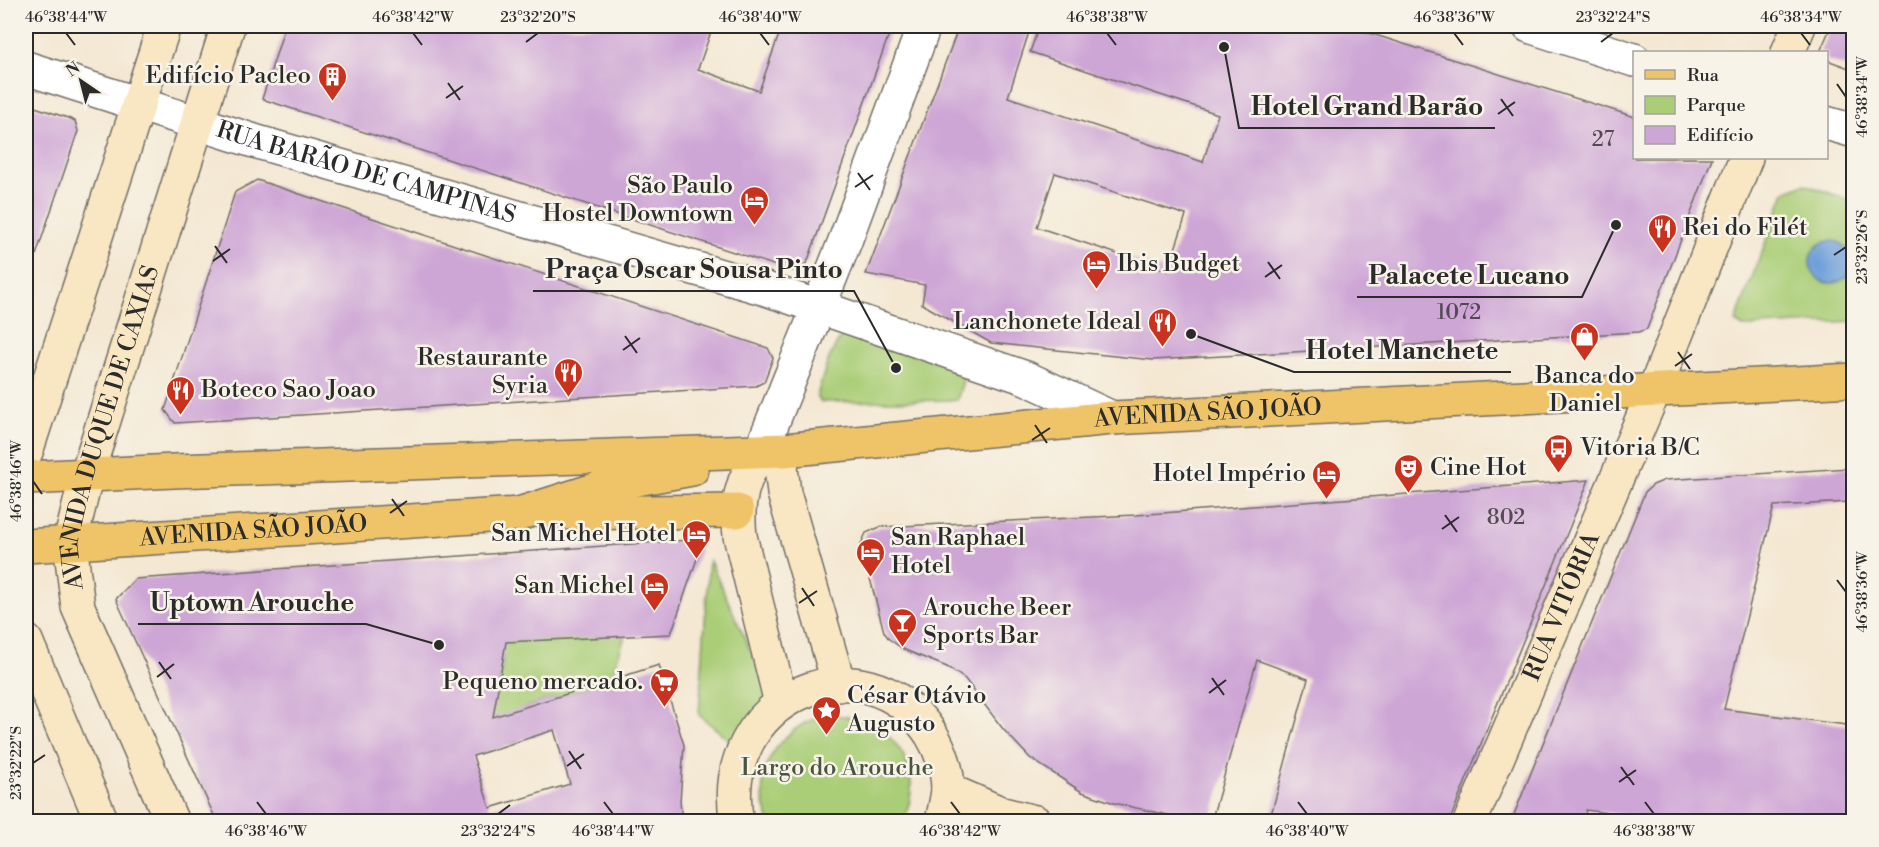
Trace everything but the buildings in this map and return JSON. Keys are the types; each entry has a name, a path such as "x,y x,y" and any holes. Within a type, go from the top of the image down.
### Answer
{"main road":[{"name":"AVENIDA SÃO JOÃO","path":"26,478 772,450 1112,418 1854,380"},
{"name":"AVENIDA SÃO JOÃO","path":"26,546 519,514 620,482 722,464 772,450"},
{"path":"519,514 737,511"}],"street":[{"path":"26,452 165,26"},
{"name":"AVENIDA DUQUE DE CAXIAS","path":"172,822 85,627 74,586 70,543 87,474 228,26"},
{"path":"781,703 740,536 737,511 743,482 772,450 817,308 924,26"},
{"path":"1529,26 1633,59"},
{"path":"1788,51 1799,26"},
{"name":"RUA BARÃO DE CAMPINAS","path":"26,68 197,123 766,288 817,308 1026,378 1112,418"},
{"path":"1828,123 1854,131"},
{"name":"RUA VITÓRIA","path":"1470,822 1654,391 1746,159"},
{"path":"772,450 781,467 784,494 839,685"},
{"path":"26,641 102,822"},
{"path":"737,822 734,792 738,762 750,735 781,703 808,690 839,685 872,689 902,704 916,715 935,741 946,773 948,790 942,822"},
{"path":"948,790 1003,814 1035,822"}],"green space":[{"path":"1804,184 1853,201 1853,321 1743,327 1735,322 1785,192"},
{"path":"850,328 968,365 957,400 821,402 817,396 829,359 838,342"},
{"path":"499,554 625,636 614,669 617,678 525,707 518,742 487,751 482,697 498,691 503,660"},
{"path":"709,559 770,694 734,744 699,715"},
{"name":"Largo do Arouche","path":"825,715 866,722 883,732 897,745 906,761 911,779 910,799 903,821 770,821 764,803 763,786 765,770 772,755 793,730"}],"water":[{"path":"1831,241 1839,242 1846,247 1851,254 1851,270 1846,277 1839,282 1831,283 1823,282 1816,277 1811,270 1810,262 1811,254 1816,247 1823,242"}],"place":[{"name":"Hotel Grand Barão","path":"1224,47"},
{"name":"Edifício Pacleo","path":"332,102"},
{"name":"Palacete Lucano","path":"1616,225"},
{"name":"São Paulo Hostel Downtown","path":"754,226"},
{"name":"Rei do Filét","path":"1662,254"},
{"name":"Ibis Budget","path":"1096,290"},
{"name":"Hotel Manchete","path":"1191,334"},
{"name":"Lanchonete Ideal","path":"1162,348"},
{"name":"Banca do Daniel","path":"1585,362"},
{"name":"Praça Oscar Sousa Pinto","path":"896,368"},
{"name":"Restaurante Syria","path":"569,398"},
{"name":"Boteco Sao Joao","path":"180,416"},
{"name":"Vitoria B/C","path":"1559,474"},
{"name":"Cine Hot","path":"1409,494"},
{"name":"Hotel Império","path":"1327,500"},
{"name":"San Michel Hotel","path":"697,560"},
{"name":"San Raphael Hotel","path":"870,578"},
{"name":"San Michel","path":"655,612"},
{"name":"Uptown Arouche","path":"439,645"},
{"name":"Arouche Beer Sports Bar","path":"902,648"},
{"name":"Pequeno mercado.","path":"664,708"},
{"name":"César Otávio Augusto","path":"826,736"}]}
